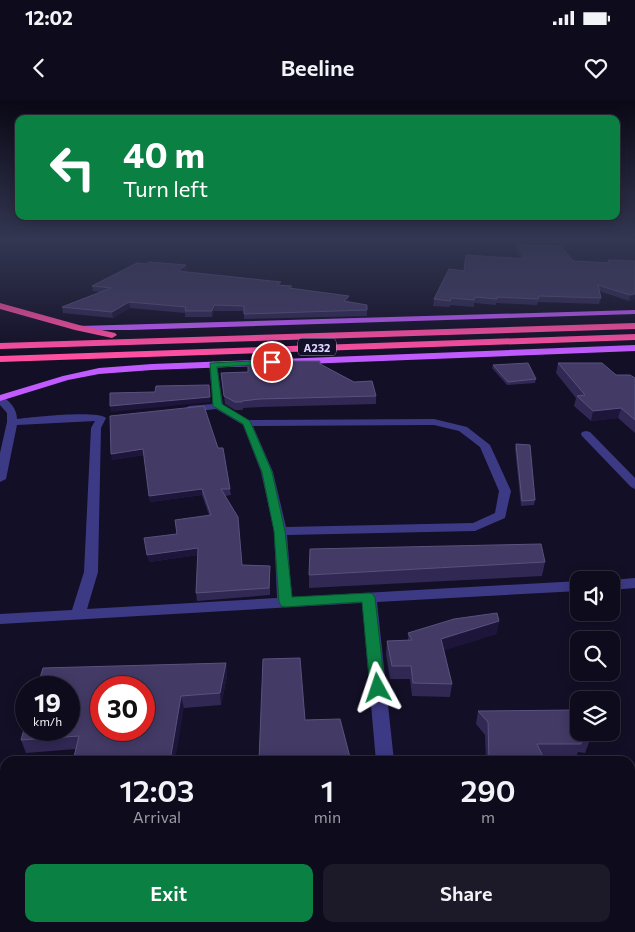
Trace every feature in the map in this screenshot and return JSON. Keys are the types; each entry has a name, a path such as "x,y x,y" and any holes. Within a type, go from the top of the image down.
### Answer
{"highway":[{"path":"0,306 78,328 111,335 170,339 181,327"},
{"name":"A232","path":"0,346 170,339 635,326"},
{"name":"A232","path":"0,359 635,337"},
{"path":"536,340 546,351"}],"main road":[{"path":"78,328 181,327 635,312"},
{"path":"0,399 66,378 99,371 213,364 635,348"}],"street":[{"path":"213,364 218,406"},
{"path":"0,399 12,412 12,422 0,479"},
{"path":"175,410 218,406 247,423 434,422 463,429 485,445 505,491 501,515 475,527 280,531"},
{"path":"12,422 105,417 96,428 91,572 78,614"},
{"path":"247,423 267,472 280,531 285,602"},
{"path":"586,434 635,485"},
{"path":"620,585 635,584"},
{"path":"0,619 570,587"},
{"path":"369,598 385,756"}],"building":[{"path":"108,278 242,278 281,282 277,285 349,296 344,301 367,305 367,310 244,314 244,306 214,305 212,311 185,311 186,307 129,302 112,312 62,307 111,288 92,286"},
{"path":"445,278 635,278 635,294 630,295 598,285 601,298 539,296 538,299 475,297 474,300 451,298 450,301 434,299"},
{"path":"280,361 320,361 320,364 354,382 372,381 376,396 260,399 235,402 224,396 221,373 248,372 248,365 270,365 281,363"},
{"path":"528,363 536,379 508,382 493,365"},
{"path":"558,363 602,363 616,375 630,375 635,378 635,420 621,408 593,411 577,396 585,395"},
{"path":"209,385 210,397 110,406 110,393 155,392 156,386"},
{"path":"204,406 218,448 223,448 230,489 221,489 238,517 242,565 270,566 269,588 196,593 198,548 147,555 144,538 177,534 175,520 211,515 202,489 149,496 143,449 111,454 110,416"},
{"path":"516,444 530,445 535,500 522,501"},
{"path":"541,544 545,562 309,575 310,549"},
{"path":"497,613 499,621 441,639 452,684 413,683 411,666 392,666 387,641 412,640 408,633 454,619"},
{"path":"300,658 305,720 340,719 350,756 259,756 263,659"},
{"path":"226,663 220,693 181,696 171,756 74,756 78,741 80,741 80,676 41,676 43,668"},
{"path":"570,710 570,741 581,741 581,744 537,744 543,756 489,756 488,722 478,711"}],"route":[{"path":"272,362 213,364 218,406 247,423 267,472 280,531 285,602 369,598 378,688"}]}
